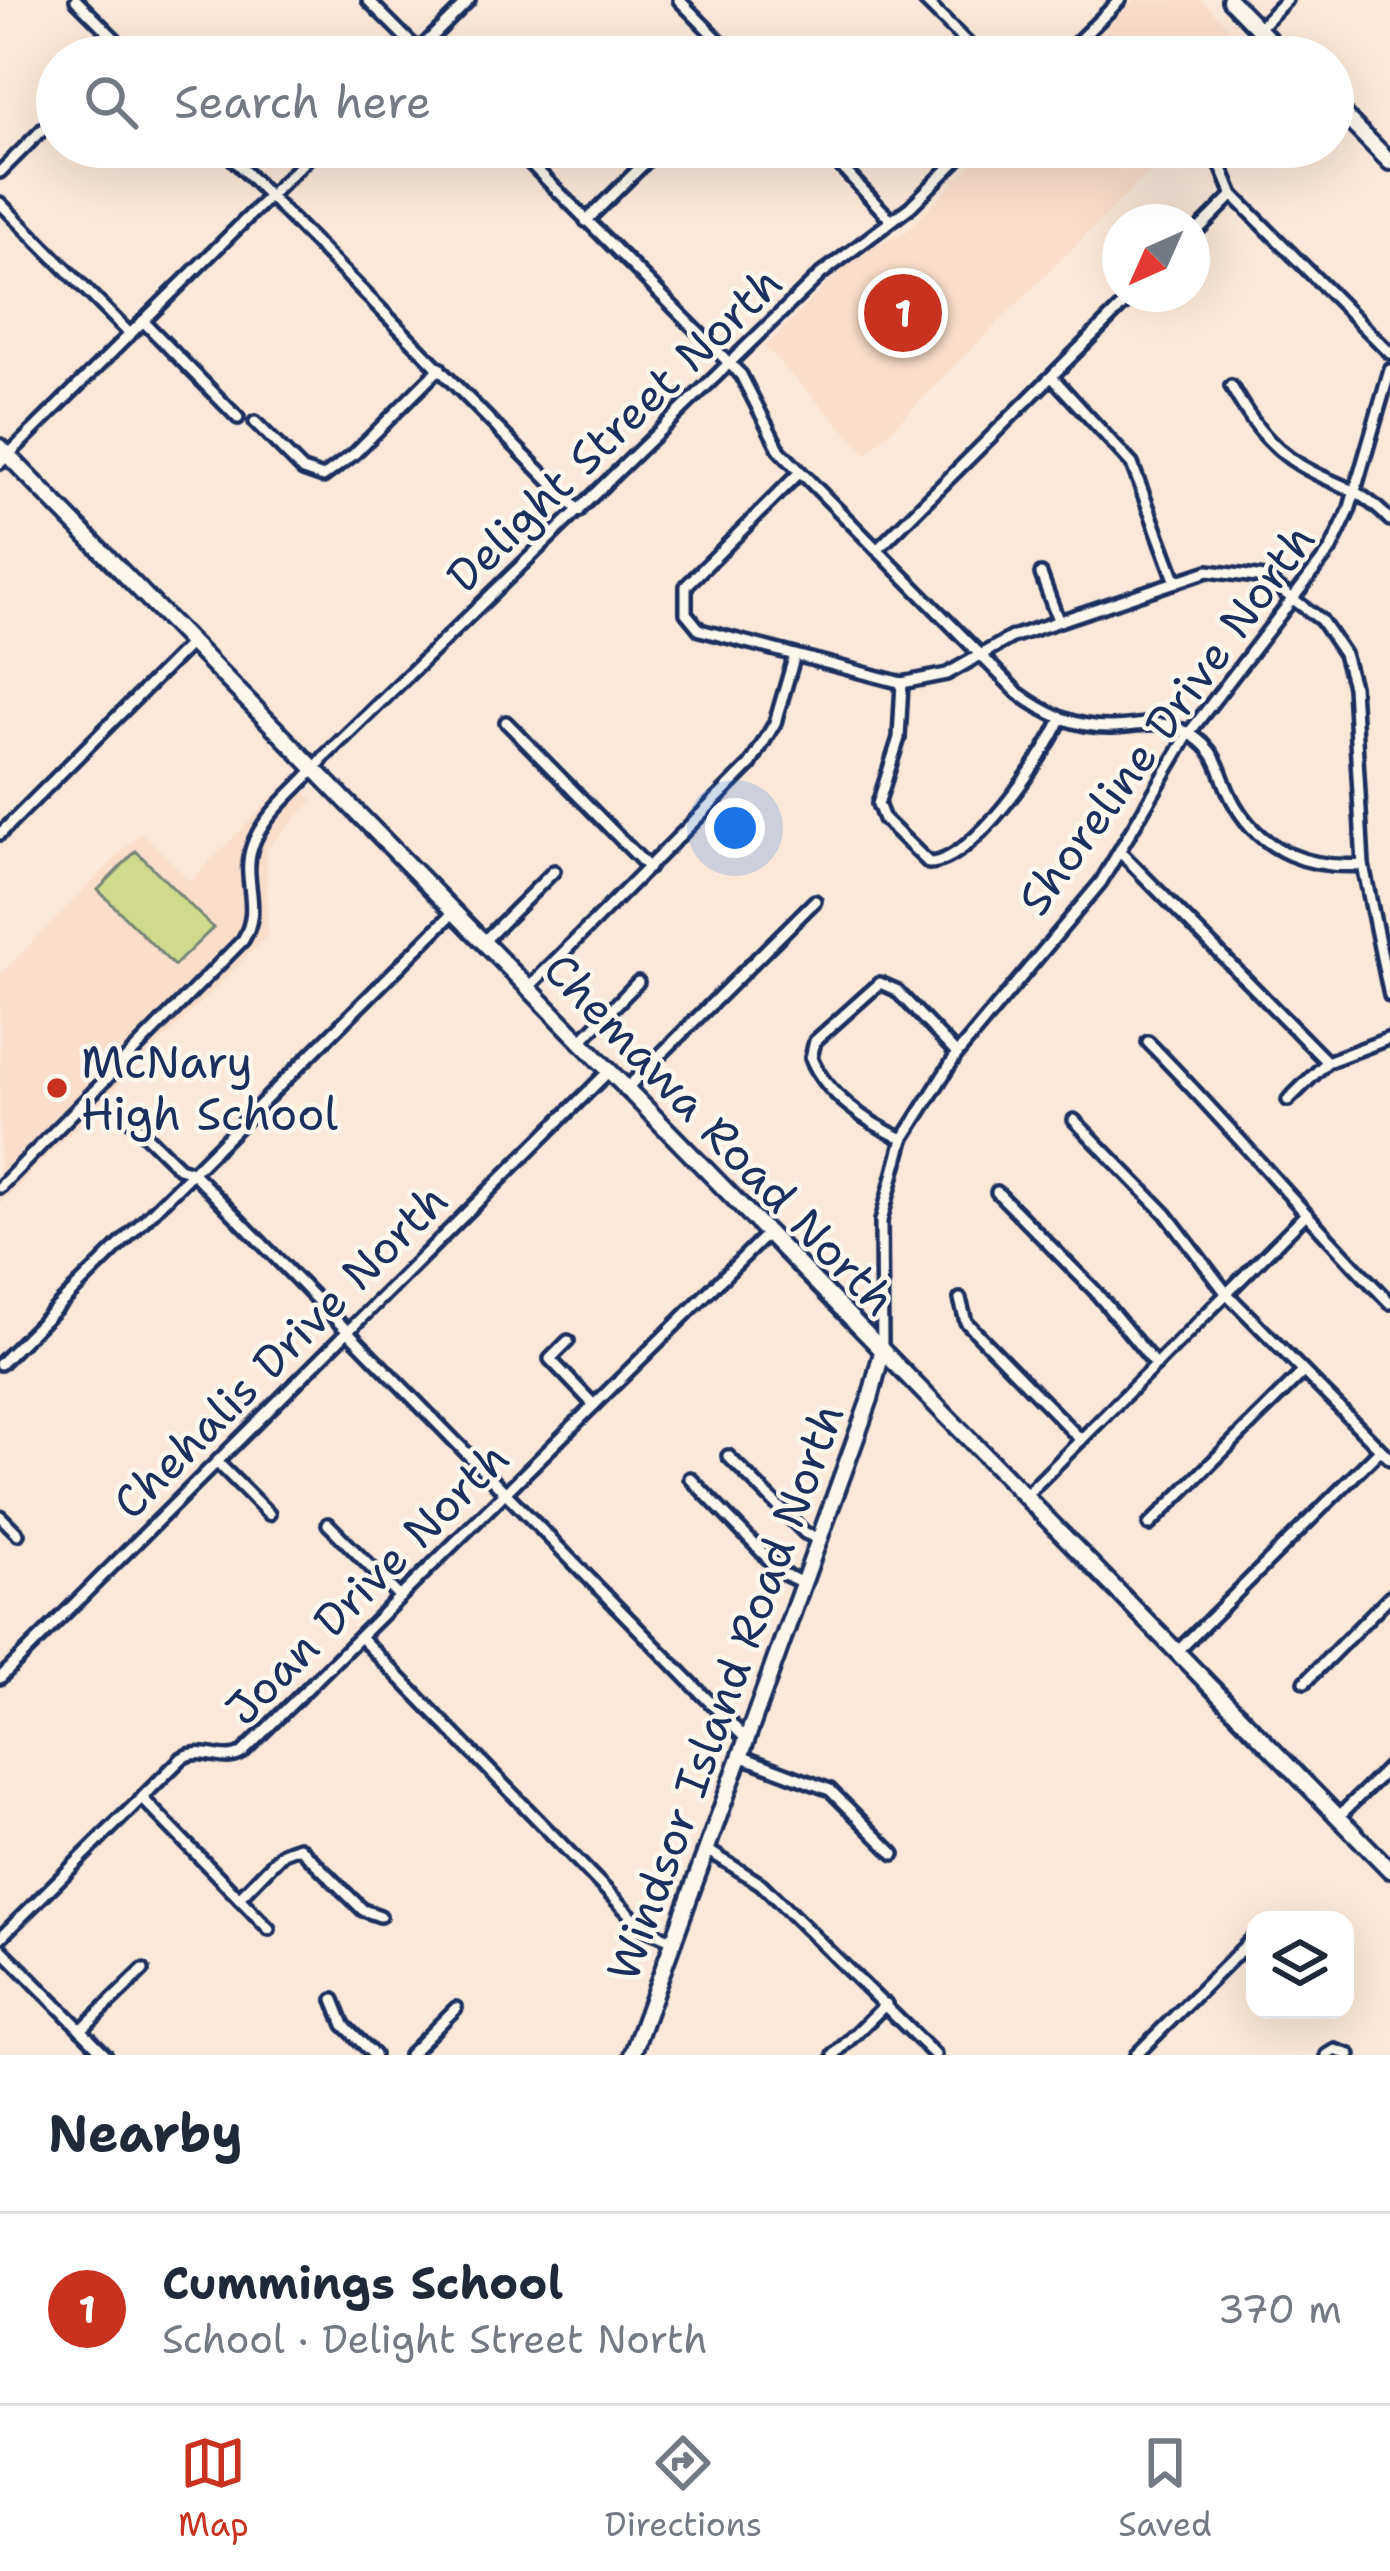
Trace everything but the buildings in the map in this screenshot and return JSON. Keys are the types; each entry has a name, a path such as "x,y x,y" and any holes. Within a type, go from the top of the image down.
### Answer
{"street":[{"path":"76,0 112,36"},
{"path":"368,0 401,36"},
{"path":"436,36 469,0"},
{"path":"679,0 714,36"},
{"path":"924,0 960,36"},
{"path":"1083,36 1120,0"},
{"path":"1230,0 1266,36"},
{"path":"1258,28 1286,0"},
{"path":"1354,125 1390,162"},
{"path":"0,172 36,136"},
{"path":"242,168 579,512"},
{"path":"3,455 298,168"},
{"path":"534,168 731,364 752,389 780,451 1018,693 1061,719 1117,727 1162,720 1189,733 1216,754 1235,806 1268,841 1302,862 1327,867 1363,865"},
{"path":"586,221 640,168"},
{"path":"842,168 890,220"},
{"name":"Delight Street North","path":"0,1187 243,940 255,911 249,864 253,843 265,822 846,251 890,220 947,168"},
{"path":"1222,168 1233,194 1390,353"},
{"path":"1210,218 1233,194"},
{"path":"0,203 130,334"},
{"path":"877,550 1116,312"},
{"path":"143,321 238,418"},
{"path":"255,422 314,475 332,474 440,368"},
{"name":"Shoreline Drive North","path":"882,1352 881,1221 903,1138 957,1054 1120,853 1189,733 1342,529 1390,370"},
{"path":"1052,377 1132,464 1176,582"},
{"path":"1231,386 1249,417 1281,453 1356,488 1390,520"},
{"name":"Chemawa Road North","path":"3,455 1390,1870"},
{"path":"800,472 686,586 684,604 693,625 794,658 902,683 947,674 1058,620 1208,571 1265,578 1294,597 1334,635 1353,686 1363,865 1390,996"},
{"path":"1041,574 1058,620"},
{"path":"0,834 191,643"},
{"path":"527,989 758,754 775,723 794,658"},
{"path":"902,683 898,738 878,804 884,819 929,862 951,856 1033,774 1061,719"},
{"path":"506,722 649,868"},
{"path":"1120,853 1327,1061"},
{"path":"482,943 554,872"},
{"path":"626,1090 815,901"},
{"path":"0,1364 453,914"},
{"path":"579,1043 638,982"},
{"path":"903,1138 860,1115 820,1075 811,1058 815,1041 880,983 896,990 957,1054"},
{"path":"1288,1100 1327,1061 1390,1038"},
{"path":"1148,1042 1249,1144 1304,1216 1390,1303"},
{"name":"Chehalis Drive North","path":"0,1678 608,1072"},
{"path":"120,1110 178,1168 192,1172 746,1739"},
{"path":"1074,1120 1166,1214 1227,1294 1390,1459"},
{"path":"997,1192 1094,1290 1156,1365"},
{"path":"1024,1497 1304,1216"},
{"name":"Joan Drive North","path":"0,1938 189,1753 236,1757 766,1235"},
{"path":"960,1299 966,1322 1081,1440"},
{"path":"568,1341 550,1359 595,1405"},
{"name":"Windsor Island Road North","path":"632,2055 882,1352"},
{"path":"1149,1525 1303,1372"},
{"path":"1177,1653 1380,1450"},
{"path":"728,1456 805,1533 819,1539"},
{"path":"217,1462 268,1514"},
{"path":"690,1478 782,1573 803,1583"},
{"path":"0,1516 18,1534"},
{"path":"328,1524 400,1597"},
{"path":"1305,1682 1390,1596"},
{"path":"360,1637 643,1928 672,1940"},
{"path":"740,1756 830,1790 894,1853"},
{"path":"1338,1817 1390,1766"},
{"path":"142,1798 269,1929"},
{"path":"238,1898 284,1853 299,1847 363,1910 380,1916"},
{"path":"706,1849 761,1884 935,2055"},
{"path":"1136,2055 1246,1945"},
{"path":"0,1948 106,2055"},
{"path":"82,2030 143,1970"},
{"path":"334,2000 344,2025 374,2055"},
{"path":"834,2055 886,2004"},
{"path":"409,2055 456,2008"},
{"path":"1327,2055 1335,2050 1350,2055"}],"shaded area":[{"path":"1133,0 1202,0 1237,36 1097,36"},
{"path":"968,168 1153,168 1117,204 1102,204 1102,219 867,454 765,347 858,252 905,233"},
{"name":"McNary High School","path":"292,778 314,800 267,848 268,935 0,1203 0,974 141,832 190,881"}],"green space":[{"path":"136,851 213,928 174,966 98,890"}],"place":[{"name":"Cummings School","path":"903,313"},
{"name":"McNary High School","path":"57,1088"}]}
